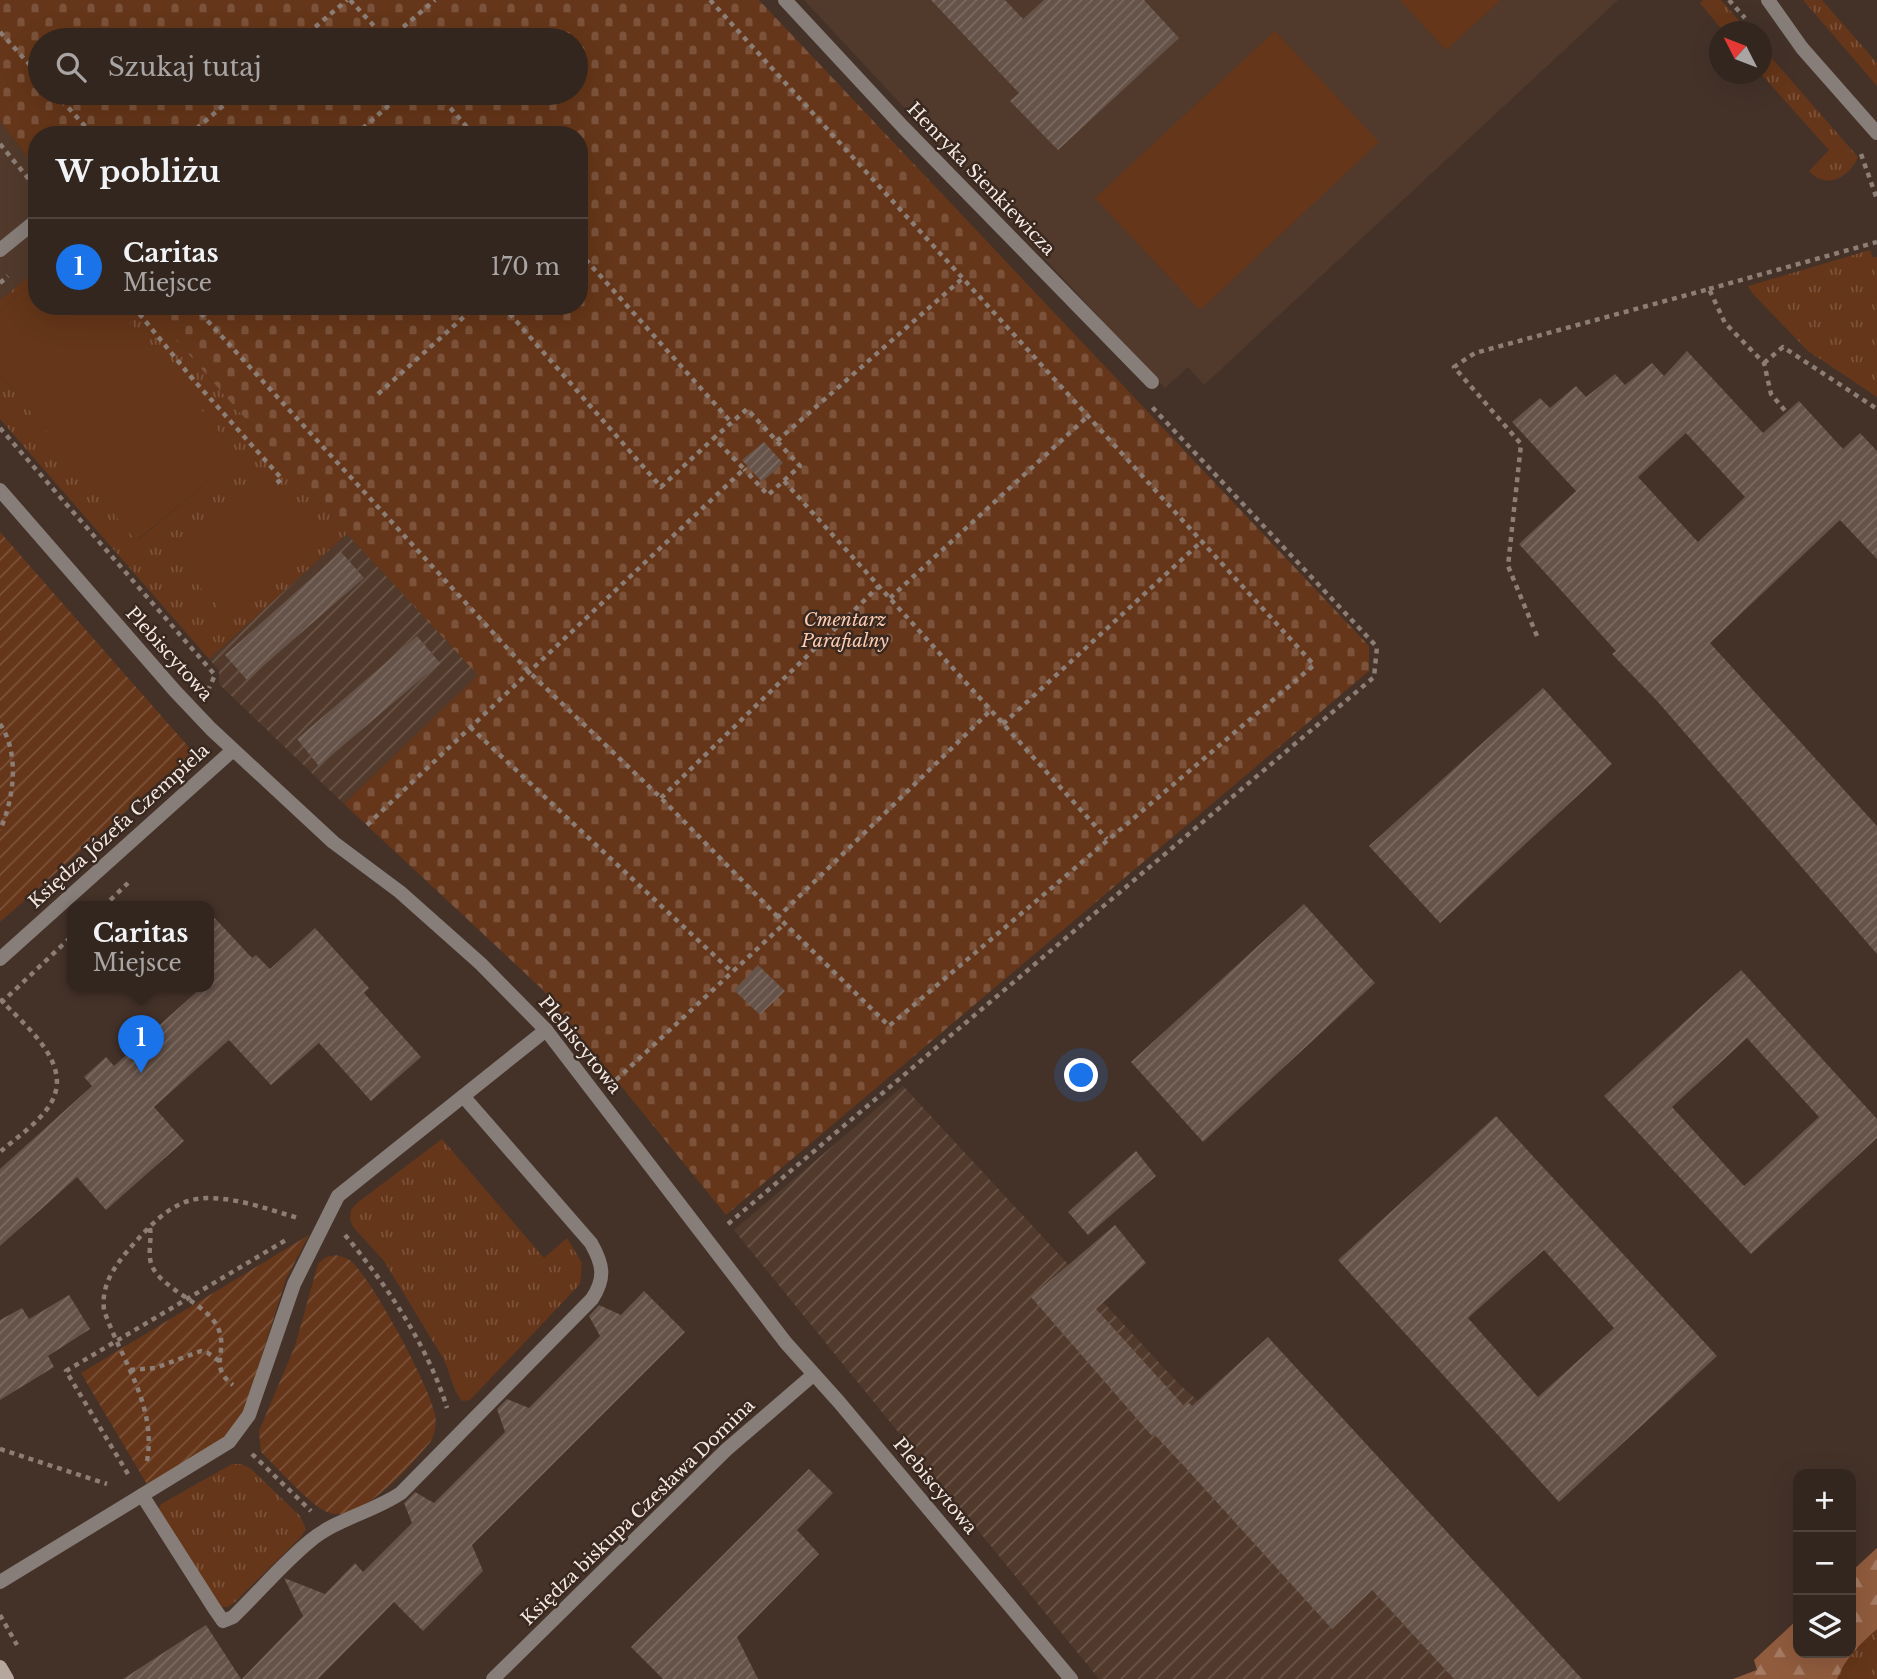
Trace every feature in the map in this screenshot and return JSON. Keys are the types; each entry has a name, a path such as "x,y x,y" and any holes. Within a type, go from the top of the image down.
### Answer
{"street":[{"name":"Henryka Sienkiewicza","path":"785,0 902,127 1152,382"},
{"path":"1768,0 1802,48 1877,133"},
{"path":"0,250 28,227"},
{"name":"Plebiscytowa","path":"0,490 175,691 233,750 333,842 400,892 481,964 546,1030 786,1343 839,1402 1071,1679"},
{"name":"Księdza Józefa Czempiela","path":"0,959 233,750"},
{"path":"0,1582 139,1492 229,1442 249,1415 294,1284 338,1196 546,1030"},
{"path":"139,1492 223,1620 233,1618 310,1540 401,1493 592,1298 601,1286 603,1273 600,1259 591,1243 463,1096"},
{"name":"Księdza biskupa Czesława Domina","path":"493,1679 726,1450 813,1375"},
{"path":"0,1667 7,1679"}],"path":[{"path":"314,28 348,0 376,28"},
{"path":"402,28 435,0"},
{"path":"202,315 529,672 889,1026 1314,666 710,0"},
{"path":"0,32 28,63"},
{"path":"66,105 85,126"},
{"path":"200,126 224,105"},
{"path":"367,126 390,105"},
{"path":"448,105 466,126"},
{"path":"0,144 28,178"},
{"path":"1537,636 1508,566 1521,444 1454,367 1475,353 1877,242"},
{"path":"588,262 731,422"},
{"path":"777,441 963,278"},
{"path":"1709,289 1726,323 1764,363 1771,394 1787,413"},
{"path":"140,315 191,377 282,479 273,486"},
{"path":"378,394 466,315"},
{"path":"511,315 661,487 731,422 747,408 800,466 768,495 714,438"},
{"path":"1764,363 1783,347 1877,409"},
{"path":"709,1242 1374,677 1377,647 1140,394 1152,382"},
{"path":"890,598 1087,417"},
{"path":"0,428 215,675 205,696"},
{"path":"367,825 744,469"},
{"path":"784,481 1107,839"},
{"path":"1003,724 1202,541"},
{"path":"660,798 879,586"},
{"path":"778,916 991,710"},
{"path":"0,724 8,735 12,767 9,807 0,830"},
{"path":"470,727 733,972"},
{"path":"109,901 134,878"},
{"path":"609,1086 785,923"},
{"path":"0,1152 42,1114 50,1104 57,1084 50,1056 39,1040 1,1001 67,940"},
{"path":"139,1492 149,1440 144,1403 104,1310 104,1287 118,1263 150,1227 171,1209 190,1200 215,1199 254,1205 313,1224"},
{"path":"139,1492 66,1371 328,1215 382,1282 429,1364 448,1410 447,1446"},
{"path":"150,1227 150,1257 155,1271 161,1279 188,1298 216,1324 221,1353 219,1370 224,1378 255,1396"},
{"path":"130,1370 155,1368 201,1351 219,1361"},
{"path":"229,1442 239,1444 250,1452 329,1529"},
{"path":"0,1450 139,1492"},
{"path":"0,1615 18,1647"}],"shaded area":[{"path":"804,0 1618,0 1204,385 1188,367 1165,388"},
{"path":"0,121 28,158 28,277 0,300"},
{"path":"347,534 479,675 344,804 219,684 219,670 209,659"},
{"path":"903,1086 1454,1679 1099,1679 734,1230"}],"green space":[{"name":"Cmentarz Parafialny","path":"0,0 759,0 1369,646 1369,671 726,1215 542,989 344,804 478,675 347,534 154,315 588,315 588,126 28,126 28,158 0,121"},
{"path":"1400,0 1501,0 1446,50"},
{"path":"1703,0 1721,0 1739,21 1715,21 1700,3"},
{"path":"1803,0 1822,0 1877,63 1877,86"},
{"path":"1275,31 1379,142 1200,310 1095,198"},
{"path":"1772,58 1858,157 1843,176 1823,180 1809,171 1829,150 1770,84"},
{"path":"1870,250 1873,257 1877,257 1877,397 1808,351 1748,286"},
{"path":"28,277 28,287 0,310 0,300"},
{"path":"28,287 28,315 123,315 239,456 136,541 0,374 0,310"},
{"path":"123,315 154,315 347,534 209,659 0,419 0,374 137,541 238,456"},
{"path":"268,480 319,538 229,619 177,561"},
{"path":"0,532 193,752 0,922"},
{"path":"442,1139 544,1258 567,1238 582,1263 580,1284 470,1400 462,1401 443,1358 384,1261 353,1227 350,1219 351,1210 357,1203"},
{"path":"309,1235 286,1279 245,1409 237,1422 215,1444 148,1486 81,1373"},
{"path":"336,1255 351,1261 373,1289 412,1358 431,1400 436,1421 431,1441 398,1478 368,1503 353,1511 338,1514 325,1511 310,1500 261,1452 259,1431 295,1346 318,1264 326,1257"},
{"path":"232,1464 250,1468 300,1516 306,1529 235,1602 228,1607 220,1607 158,1509 161,1504"},
{"path":"1877,1548 1877,1679 1733,1679 1757,1670 1754,1660 1793,1624 1793,1658 1856,1658 1856,1567"},
{"path":"1877,1548 1877,1629 1856,1650 1856,1595 1856,1567"},
{"path":"1793,1624 1793,1658 1849,1658 1837,1679 1733,1679 1757,1670 1754,1660"}],"building":[{"path":"931,0 1005,0 1023,19 1044,0 1144,0 1179,38 1058,150 1010,101 1019,93"},
{"path":"1687,351 1763,433 1799,401 1843,449 1860,433 1877,451 1877,559 1840,520 1710,643 1877,826 1877,954 1658,702 1612,654 1616,651 1519,544 1576,491 1512,422 1540,398 1550,408 1576,386 1586,397 1615,374 1625,385 1652,363 1664,376","holes":["1686,433 1745,497 1698,542 1638,477"]},
{"path":"764,442 783,463 762,482 742,460"},
{"path":"341,552 364,578 247,680 225,655"},
{"path":"417,636 440,663 319,766 297,739"},
{"path":"1543,688 1612,764 1440,923 1369,846"},
{"path":"1304,904 1375,983 1203,1142 1131,1062"},
{"path":"214,917 252,958 256,955 270,969 315,928 369,988 364,993 421,1057 371,1101 319,1043 271,1085 229,1040 154,1107 184,1141 106,1210 77,1177 0,1246 0,1169 92,1086 84,1077 106,1057 114,1066 196,992 214,992"},
{"path":"758,965 785,991 760,1015 734,990"},
{"path":"1741,970 1877,1119 1877,1138 1751,1254 1604,1096","holes":["1747,1038 1819,1117 1744,1186 1672,1107"]},
{"path":"1496,1116 1717,1356 1559,1502 1338,1260","holes":["1544,1250 1614,1328 1538,1397 1468,1318"]},
{"path":"1136,1151 1156,1176 1088,1235 1068,1212"},
{"path":"1115,1225 1146,1263 1096,1309 1184,1406 1189,1403 1192,1406 1268,1337 1582,1679 1454,1679 1372,1590 1332,1629 1183,1465 1154,1434 1152,1436 1031,1297"},
{"path":"644,1291 685,1332 472,1545 483,1571 423,1631 394,1602 318,1679 242,1679 303,1616 284,1578 325,1594 355,1563 363,1572 412,1523 404,1503 415,1492 434,1503 505,1432 497,1409 507,1399 529,1408 600,1336 589,1316 599,1305 621,1315"},
{"path":"69,1295 90,1329 48,1356 54,1367 0,1400 0,1320 22,1308 29,1319"},
{"path":"809,1469 833,1493 797,1530 819,1554 737,1637 758,1679 663,1679 631,1647"},
{"path":"206,1625 241,1679 123,1679"}],"place":[{"name":"Caritas","path":"141,1073"}]}
